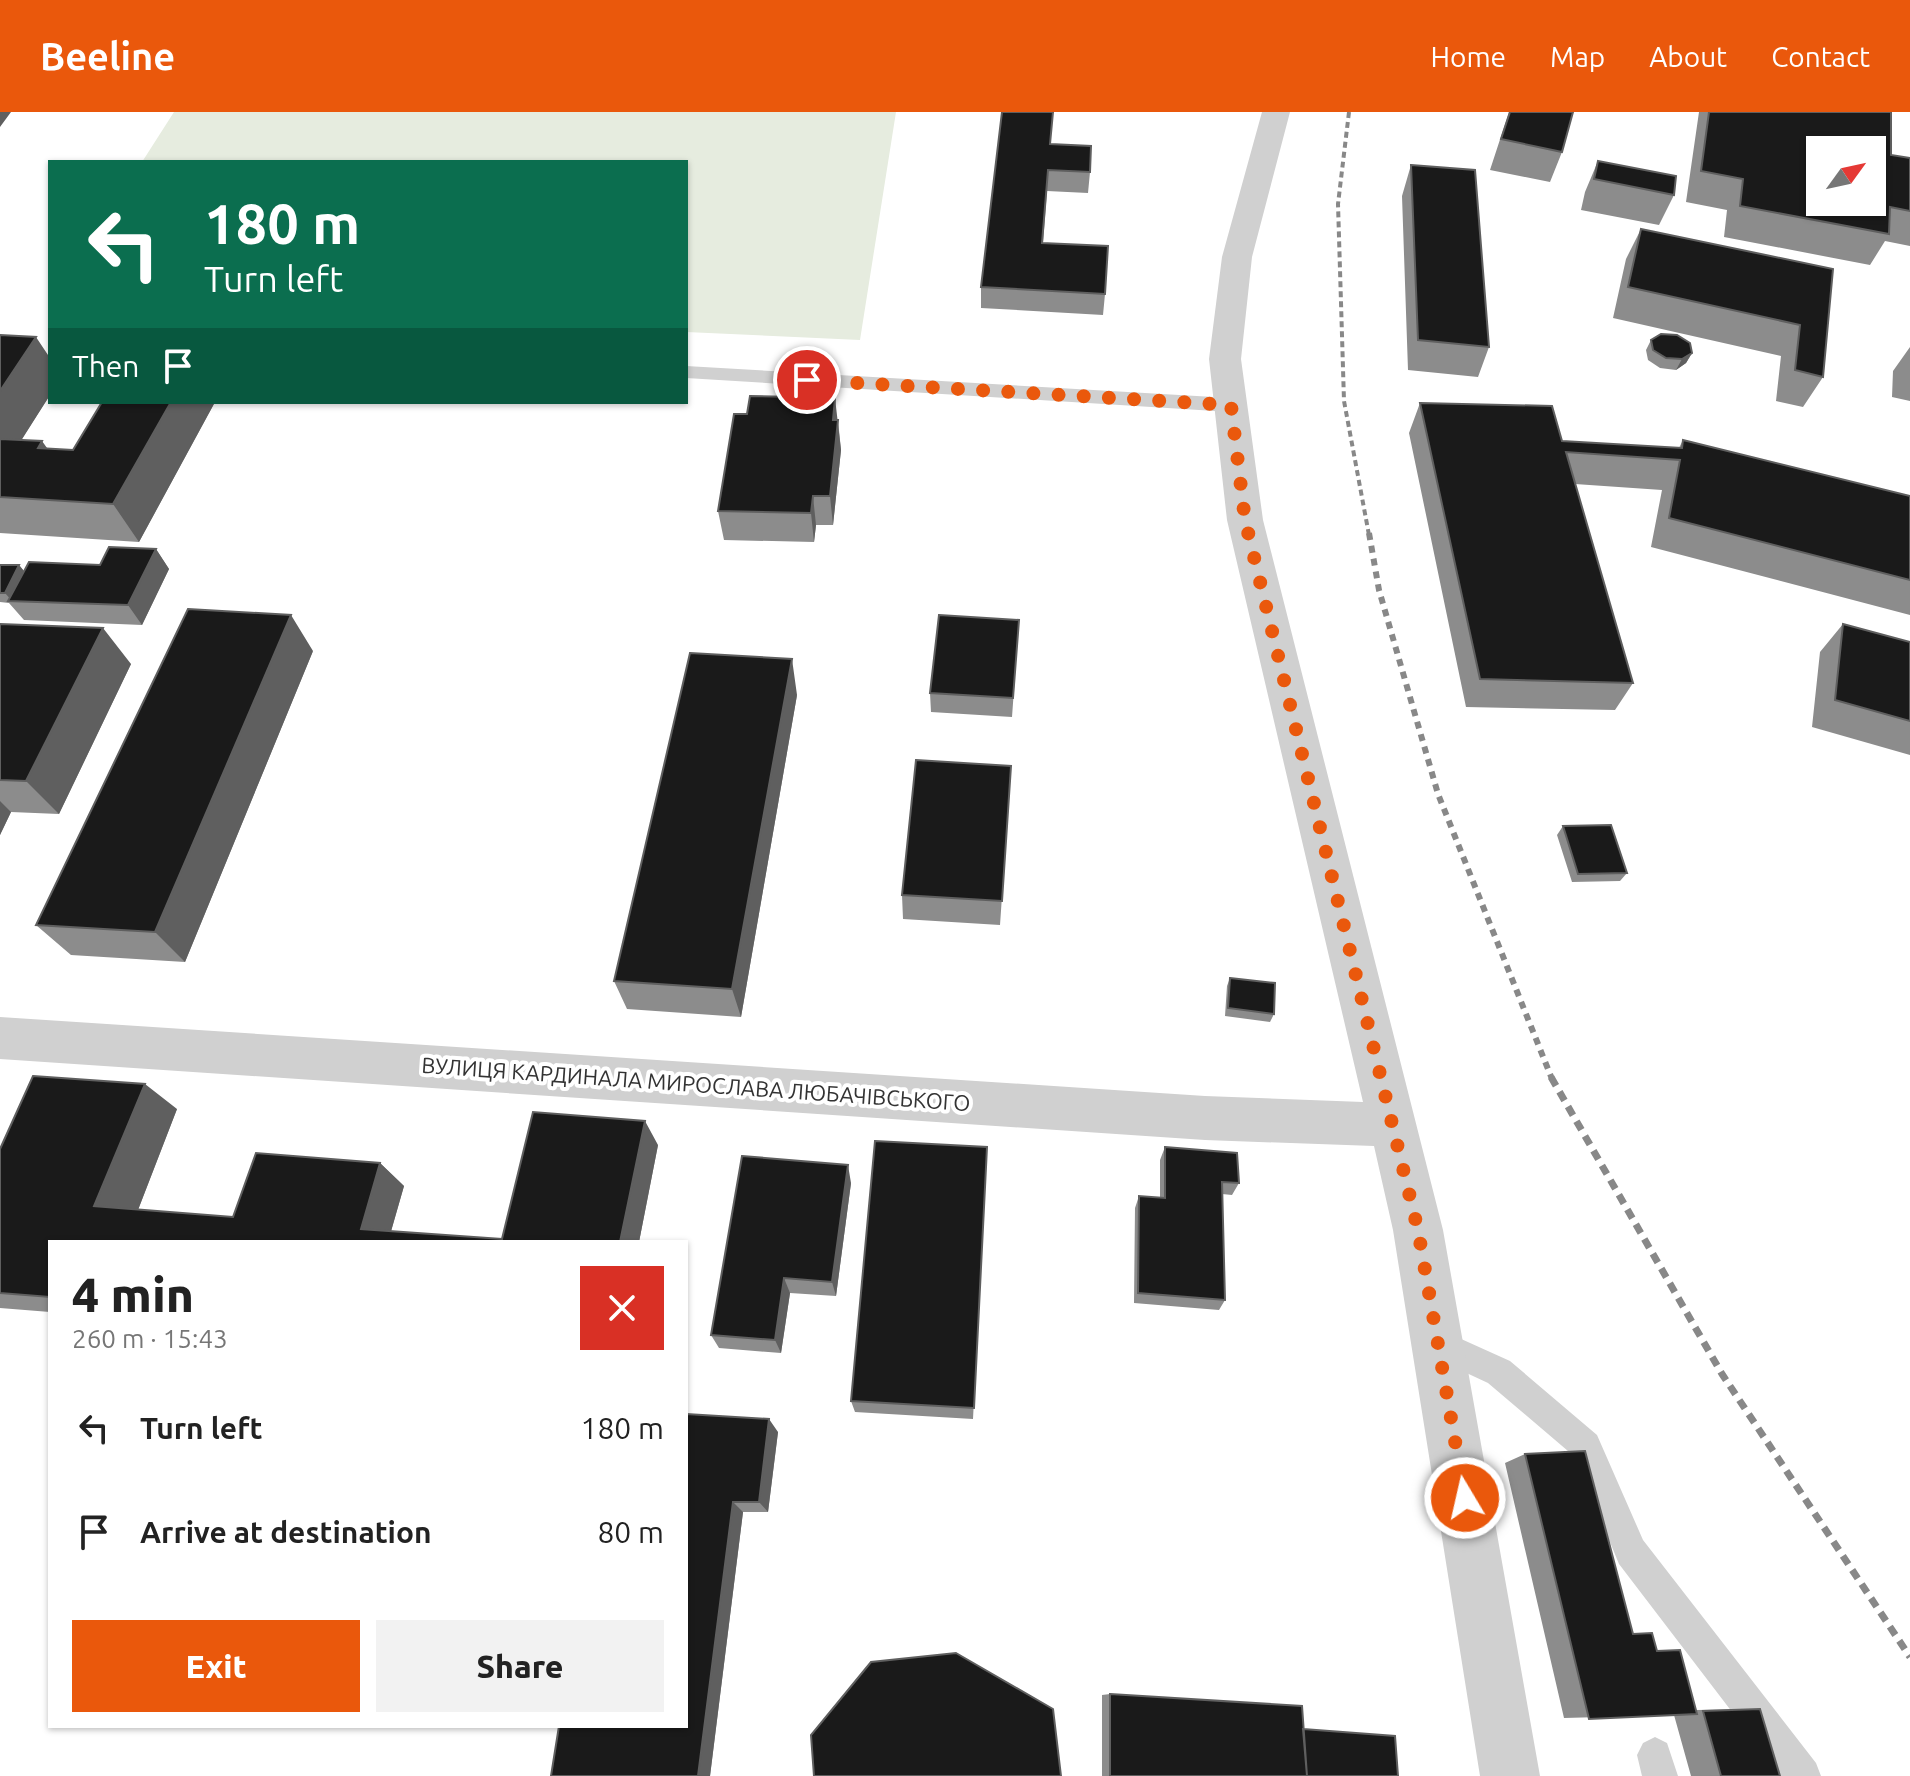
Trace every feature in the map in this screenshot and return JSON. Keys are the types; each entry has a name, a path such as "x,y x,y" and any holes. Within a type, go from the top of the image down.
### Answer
{"street":[{"path":"1276,112 1237,257 1225,359 1245,520 1418,1230 1510,1776"},
{"name":"ВУЛИЦЯ КАРДИНАЛА МИРОСЛАВА ЛЮБАЧІВСЬКОГО","path":"0,1038 1205,1118 1393,1125"}],"lane":[{"path":"688,372 1231,405"},
{"path":"1439,1344 1499,1372 1586,1446 1631,1552 1803,1776"}],"shaded area":[{"path":"174,112 896,112 860,340 688,332 688,160 143,160"}],"building":[{"path":"1002,112 1053,112 1050,144 1091,146 1090,172 1048,170 1042,243 1108,246 1105,294 981,287"},
{"path":"1510,112 1573,112 1562,152 1501,139"},
{"path":"1709,112 1891,112 1891,155 1910,158 1910,211 1890,207 1889,234 1740,206 1743,179 1701,171"},
{"path":"1598,161 1676,176 1674,195 1594,179"},
{"path":"1411,165 1475,170 1489,347 1418,340"},
{"path":"1641,229 1833,269 1823,377 1795,370 1800,325 1628,287"},
{"path":"1661,334 1677,335 1690,343 1692,353 1682,359 1666,358 1653,350 1651,340"},
{"path":"0,335 36,337 0,391"},
{"path":"750,396 835,398 833,420 838,420 830,496 813,496 811,513 718,511 734,414 747,414"},
{"path":"1420,403 1552,406 1562,441 1682,448 1683,440 1910,496 1910,580 1669,518 1680,460 1566,452 1633,683 1480,679"},
{"path":"101,404 170,404 113,504 0,497 0,439 42,441 38,448 73,450"},
{"path":"109,547 156,549 128,605 8,601 29,562 100,565"},
{"path":"0,565 19,565 5,593 0,593"},
{"path":"188,609 291,615 155,932 36,925"},
{"path":"939,615 1019,620 1013,698 930,693"},
{"path":"0,624 103,628 26,781 0,780"},
{"path":"1843,624 1910,642 1910,721 1835,700"},
{"path":"690,653 792,659 732,989 614,981"},
{"path":"916,760 1011,766 1002,901 902,895"},
{"path":"1611,825 1627,873 1578,874 1563,826"},
{"path":"1230,978 1275,983 1274,1014 1228,1008"},
{"path":"33,1076 145,1084 94,1206 233,1217 256,1153 380,1163 361,1229 502,1239 533,1112 645,1121 620,1240 48,1240 48,1297 0,1293 0,1149"},
{"path":"875,1141 987,1147 974,1408 851,1401"},
{"path":"1165,1147 1237,1153 1239,1183 1222,1182 1225,1300 1138,1293 1139,1196 1165,1198"},
{"path":"742,1156 848,1165 832,1282 784,1278 775,1340 711,1335"},
{"path":"688,1414 769,1419 759,1502 733,1502 698,1776 551,1776 559,1728 688,1728"},
{"path":"1585,1451 1633,1634 1652,1633 1657,1651 1680,1650 1697,1714 1589,1719 1525,1454"},
{"path":"956,1653 1053,1709 1061,1776 814,1776 811,1735 871,1662"},
{"path":"1110,1694 1302,1706 1307,1776 1110,1776"},
{"path":"1760,1709 1780,1776 1721,1776 1703,1711"},
{"path":"1303,1729 1395,1736 1398,1776 1307,1776"}],"railway":[{"path":"1349,112 1338,204 1344,401 1369,535"},
{"path":"1369,533 1379,590 1438,794 1552,1078"},
{"path":"1552,1078 1722,1374 1910,1657"}],"route":[{"path":"807,380 1231,405 1245,520 1418,1230 1465,1498"}]}
